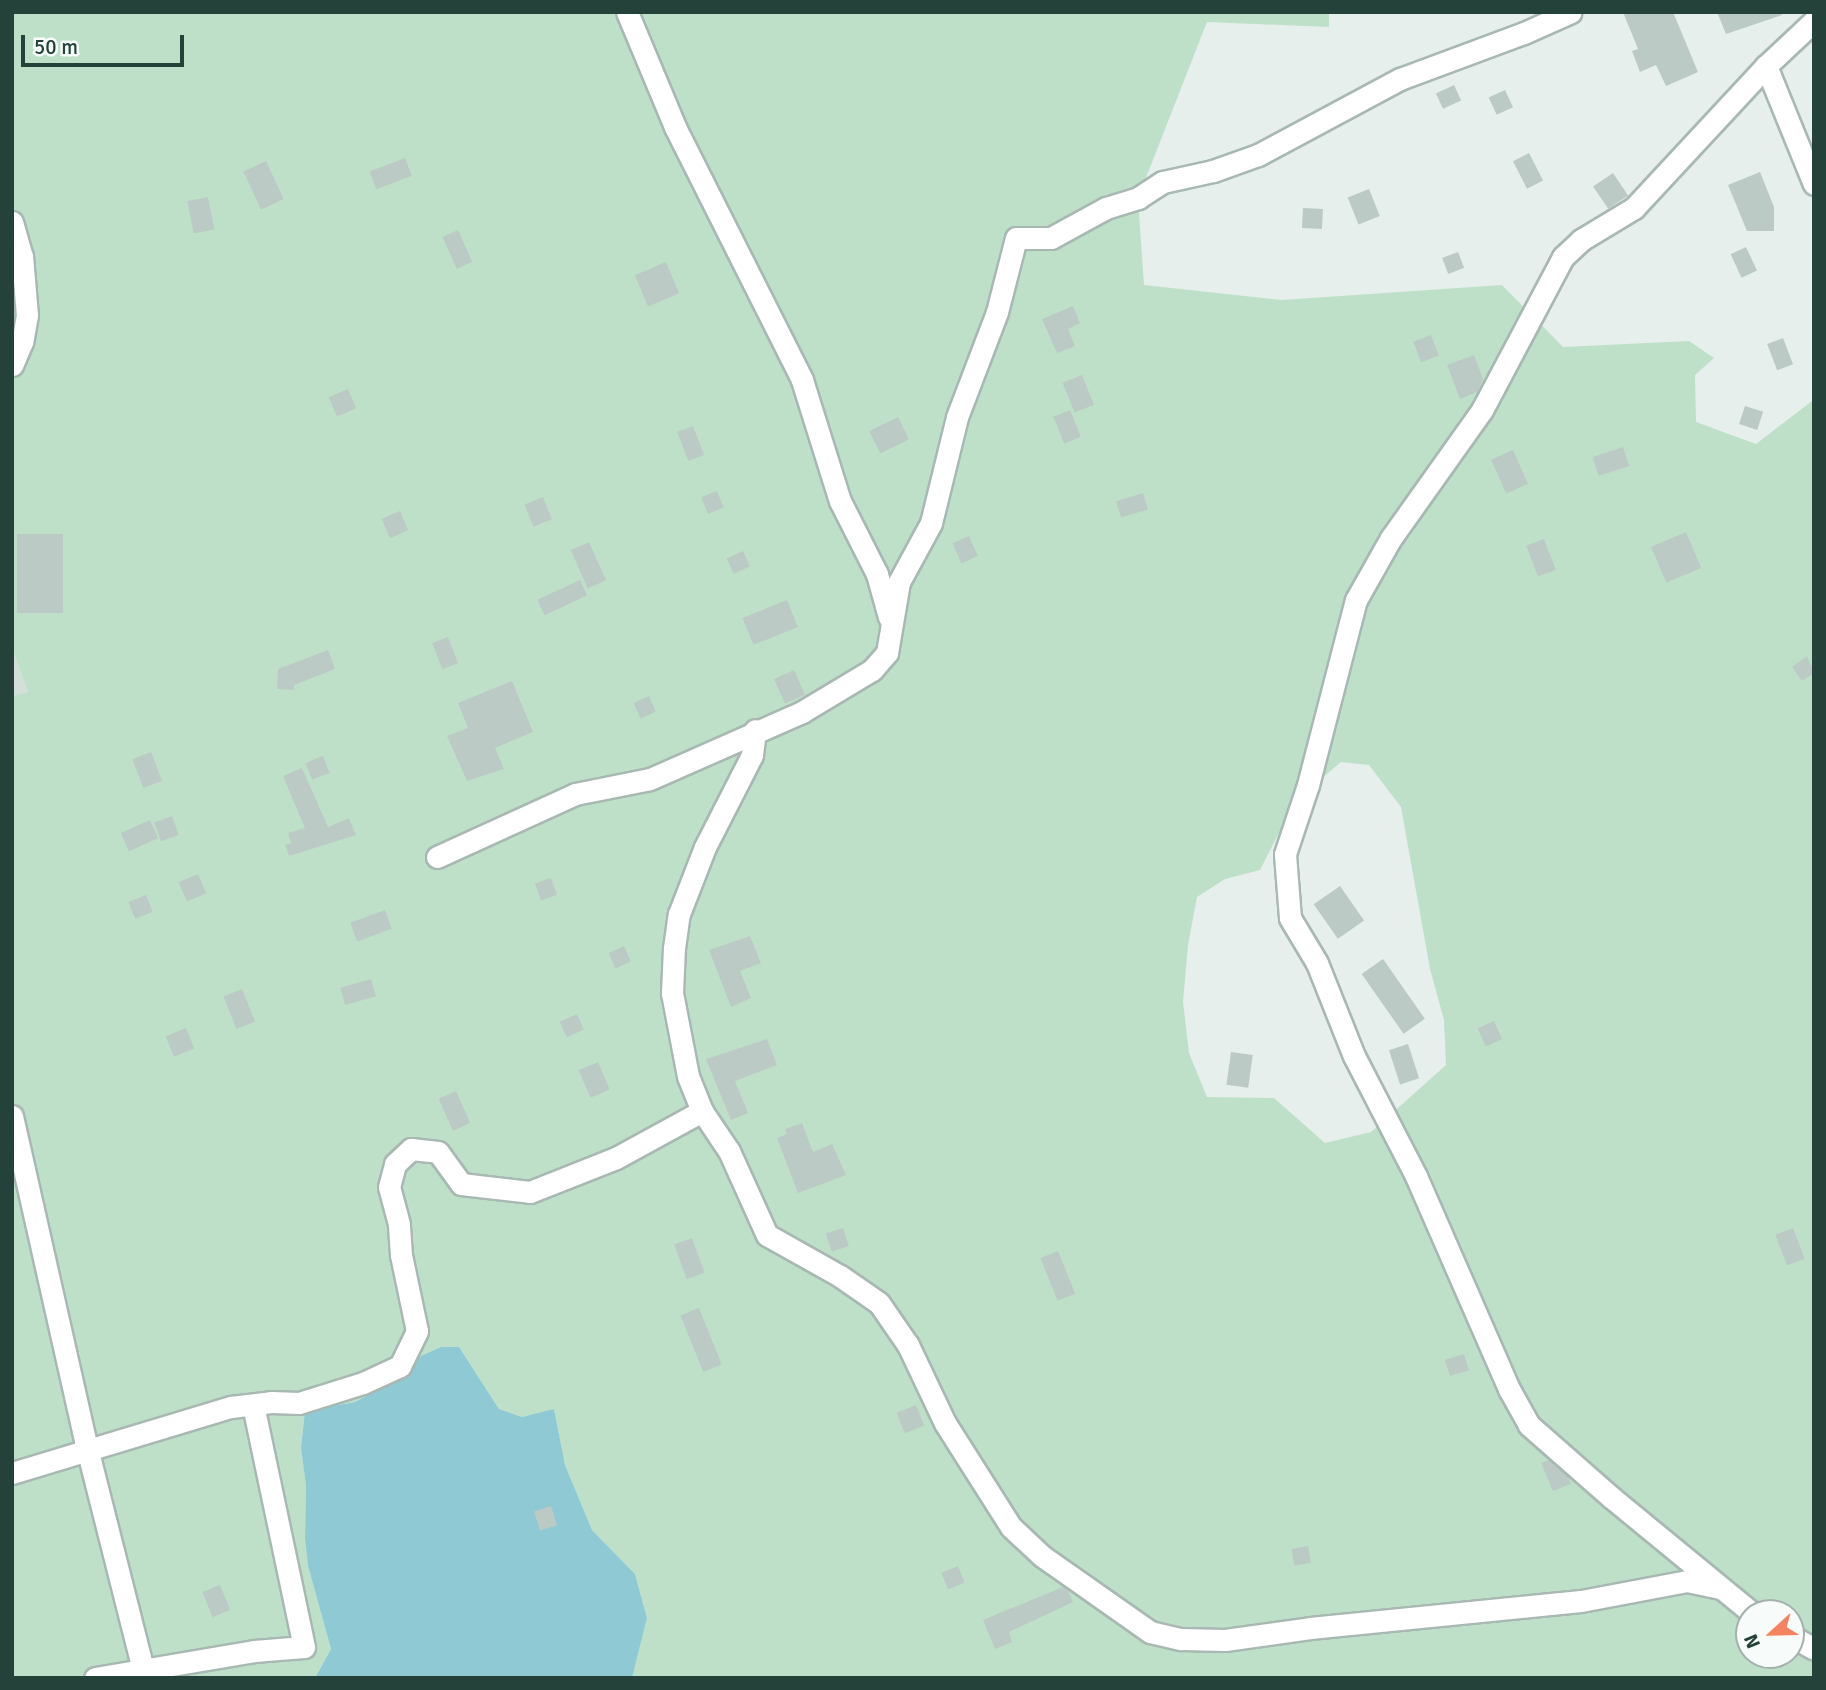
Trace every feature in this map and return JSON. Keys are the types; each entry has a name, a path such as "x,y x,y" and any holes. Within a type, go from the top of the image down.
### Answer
{"street":[{"path":"627,12 675,127 802,380 840,501 877,574 891,623"},
{"path":"437,857 575,794 650,779 754,730 802,712 872,670 887,653 899,582 931,523 957,417 997,312 1016,238 1051,238 1106,208 1138,198 1163,182 1258,156 1400,79 1524,33 1571,12"},
{"path":"1735,1599 1529,1425 1509,1389 1416,1176 1354,1056 1317,963 1290,918 1285,854 1308,785 1356,600 1391,538 1482,410 1563,257 1581,240 1634,208 1766,66 1810,28"},
{"path":"1766,66 1814,184"},
{"path":"12,222 22,256 27,315 22,342 12,365"},
{"path":"754,730 752,755 705,846 679,914 672,993 688,1076 702,1111 729,1151 767,1236 840,1276 879,1303 908,1345 945,1423 1011,1527 1042,1556 1150,1632 1181,1639 1225,1640 1310,1628 1581,1601 1687,1581 1721,1588"},
{"path":"12,1473 231,1408 299,1403 363,1383 400,1366 417,1331 401,1255 399,1224 389,1187 395,1164 411,1149 438,1152 461,1184 530,1192 616,1158 702,1111"},
{"path":"12,1116 88,1452 144,1674"},
{"path":"95,1678 144,1674 254,1651 304,1647 253,1405"}],"shaded area":[{"path":"12,648 28,692 12,696"}],"green space":[{"path":"12,12 1329,12 1329,27 1207,22 1138,198 1144,285 1282,300 1502,285 1563,347 1689,341 1714,358 1695,375 1696,422 1756,444 1812,401 1814,249 1814,1678 632,1678 647,1618 635,1574 592,1530 565,1465 554,1410 522,1417 499,1409 459,1347 441,1347 422,1356 396,1380 355,1402 305,1411 301,1448 306,1486 305,1539 308,1566 331,1649 315,1678 12,1678 12,696 28,692 12,648","holes":["1341,762 1369,765 1401,807 1430,969 1444,1020 1446,1065 1371,1132 1325,1143 1274,1098 1207,1097 1189,1053 1183,1002 1188,945 1197,897 1225,879 1260,870 1284,823 1321,779"]}],"water":[{"path":"441,1347 459,1347 499,1409 522,1417 554,1409 565,1465 592,1530 635,1574 647,1618 632,1678 315,1678 331,1649 308,1566 305,1539 306,1486 301,1448 305,1411 355,1402 396,1380 421,1356"}],"building":[{"path":"1623,12 1673,12 1698,72 1666,86 1656,65 1640,72 1632,51 1638,49"},
{"path":"1717,12 1781,12 1782,15 1726,34"},
{"path":"1454,85 1461,100 1443,109 1436,93"},
{"path":"1505,90 1513,107 1497,115 1489,98"},
{"path":"1529,153 1543,181 1527,189 1513,161"},
{"path":"405,158 412,176 376,189 370,172"},
{"path":"266,161 284,199 261,210 243,172"},
{"path":"1760,172 1774,207 1774,231 1747,231 1728,185"},
{"path":"1613,173 1628,195 1608,209 1593,186"},
{"path":"1369,189 1380,216 1359,225 1348,198"},
{"path":"208,197 214,229 194,233 187,201"},
{"path":"1303,208 1323,209 1322,229 1302,228"},
{"path":"458,230 472,262 457,269 442,237"},
{"path":"1746,247 1757,271 1742,278 1731,254"},
{"path":"1458,252 1464,268 1448,274 1442,258"},
{"path":"666,262 679,293 648,307 635,275"},
{"path":"1073,306 1080,323 1068,329 1075,346 1057,353 1042,319"},
{"path":"1431,335 1439,356 1421,362 1413,342"},
{"path":"1783,338 1793,364 1777,370 1767,344"},
{"path":"1474,355 1483,379 1477,392 1460,399 1447,365"},
{"path":"1082,375 1094,405 1075,413 1063,383"},
{"path":"348,389 356,408 337,417 329,397"},
{"path":"1745,406 1763,412 1757,430 1739,424"},
{"path":"1070,410 1081,437 1064,444 1053,417"},
{"path":"898,417 909,439 880,453 869,431"},
{"path":"693,426 704,455 688,461 677,432"},
{"path":"1623,447 1629,466 1599,476 1593,457"},
{"path":"1513,450 1528,484 1506,494 1491,460"},
{"path":"717,491 724,508 708,514 701,497"},
{"path":"1143,493 1148,509 1121,517 1116,501"},
{"path":"543,497 552,519 533,527 524,504"},
{"path":"400,511 408,530 390,538 382,519"},
{"path":"1686,532 1701,568 1666,583 1651,547"},
{"path":"17,534 63,534 63,613 17,613"},
{"path":"969,536 978,556 962,563 953,543"},
{"path":"1544,539 1556,570 1538,577 1526,546"},
{"path":"589,542 606,580 588,589 571,550"},
{"path":"743,551 750,567 733,574 727,558"},
{"path":"580,580 587,595 545,615 537,600"},
{"path":"787,600 798,627 753,645 742,618"},
{"path":"448,637 458,663 442,669 432,643"},
{"path":"328,650 335,669 294,685 294,690 277,689 278,669"},
{"path":"1807,656 1814,673 1802,681 1792,667"},
{"path":"794,670 805,695 785,704 774,679"},
{"path":"512,681 533,732 495,748 504,769 467,781 447,736 468,728 458,703"},
{"path":"649,696 656,712 640,718 633,703"},
{"path":"151,752 162,781 143,788 132,759"},
{"path":"323,756 330,773 312,780 305,763"},
{"path":"302,768 328,827 349,818 356,835 289,856 285,845 291,843 288,833 305,828 283,776"},
{"path":"172,816 179,835 161,841 154,822"},
{"path":"150,820 158,838 129,851 121,833"},
{"path":"198,874 206,893 187,902 179,882"},
{"path":"551,878 557,895 541,901 535,884"},
{"path":"1340,886 1364,920 1338,939 1314,904"},
{"path":"146,895 153,912 135,919 128,902"},
{"path":"385,910 392,929 357,941 350,923"},
{"path":"750,936 761,963 740,971 751,998 731,1007 709,950"},
{"path":"624,946 631,962 615,968 608,953"},
{"path":"1383,959 1425,1019 1404,1034 1362,974"},
{"path":"371,979 376,996 345,1005 340,988"},
{"path":"242,989 255,1021 237,1029 223,996"},
{"path":"577,1014 584,1030 567,1037 560,1022"},
{"path":"1494,1021 1502,1039 1486,1047 1478,1028"},
{"path":"186,1028 194,1048 174,1057 166,1036"},
{"path":"767,1039 777,1065 735,1081 748,1113 731,1120 706,1059"},
{"path":"1408,1044 1419,1078 1400,1084 1389,1050"},
{"path":"1231,1052 1253,1055 1248,1088 1226,1085"},
{"path":"598,1062 610,1090 590,1098 579,1070"},
{"path":"456,1091 470,1123 453,1131 439,1099"},
{"path":"802,1123 813,1152 832,1144 846,1175 798,1193 777,1138 787,1134 785,1129"},
{"path":"843,1228 849,1246 832,1252 826,1234"},
{"path":"1793,1228 1805,1259 1787,1266 1775,1235"},
{"path":"692,1238 705,1273 687,1279 674,1244"},
{"path":"1058,1251 1075,1294 1058,1301 1040,1258"},
{"path":"699,1308 722,1365 703,1372 680,1315"},
{"path":"1464,1354 1469,1370 1450,1376 1445,1360"},
{"path":"916,1405 924,1425 905,1433 897,1413"},
{"path":"1549,1460 1568,1477 1571,1484 1553,1491 1541,1463"},
{"path":"551,1506 557,1525 540,1531 534,1512"},
{"path":"1308,1546 1311,1563 1294,1566 1291,1549"},
{"path":"958,1566 965,1583 948,1589 941,1573"},
{"path":"220,1585 230,1610 212,1617 202,1592"},
{"path":"1063,1587 1073,1602 1009,1632 1012,1642 995,1649 983,1620"}]}
